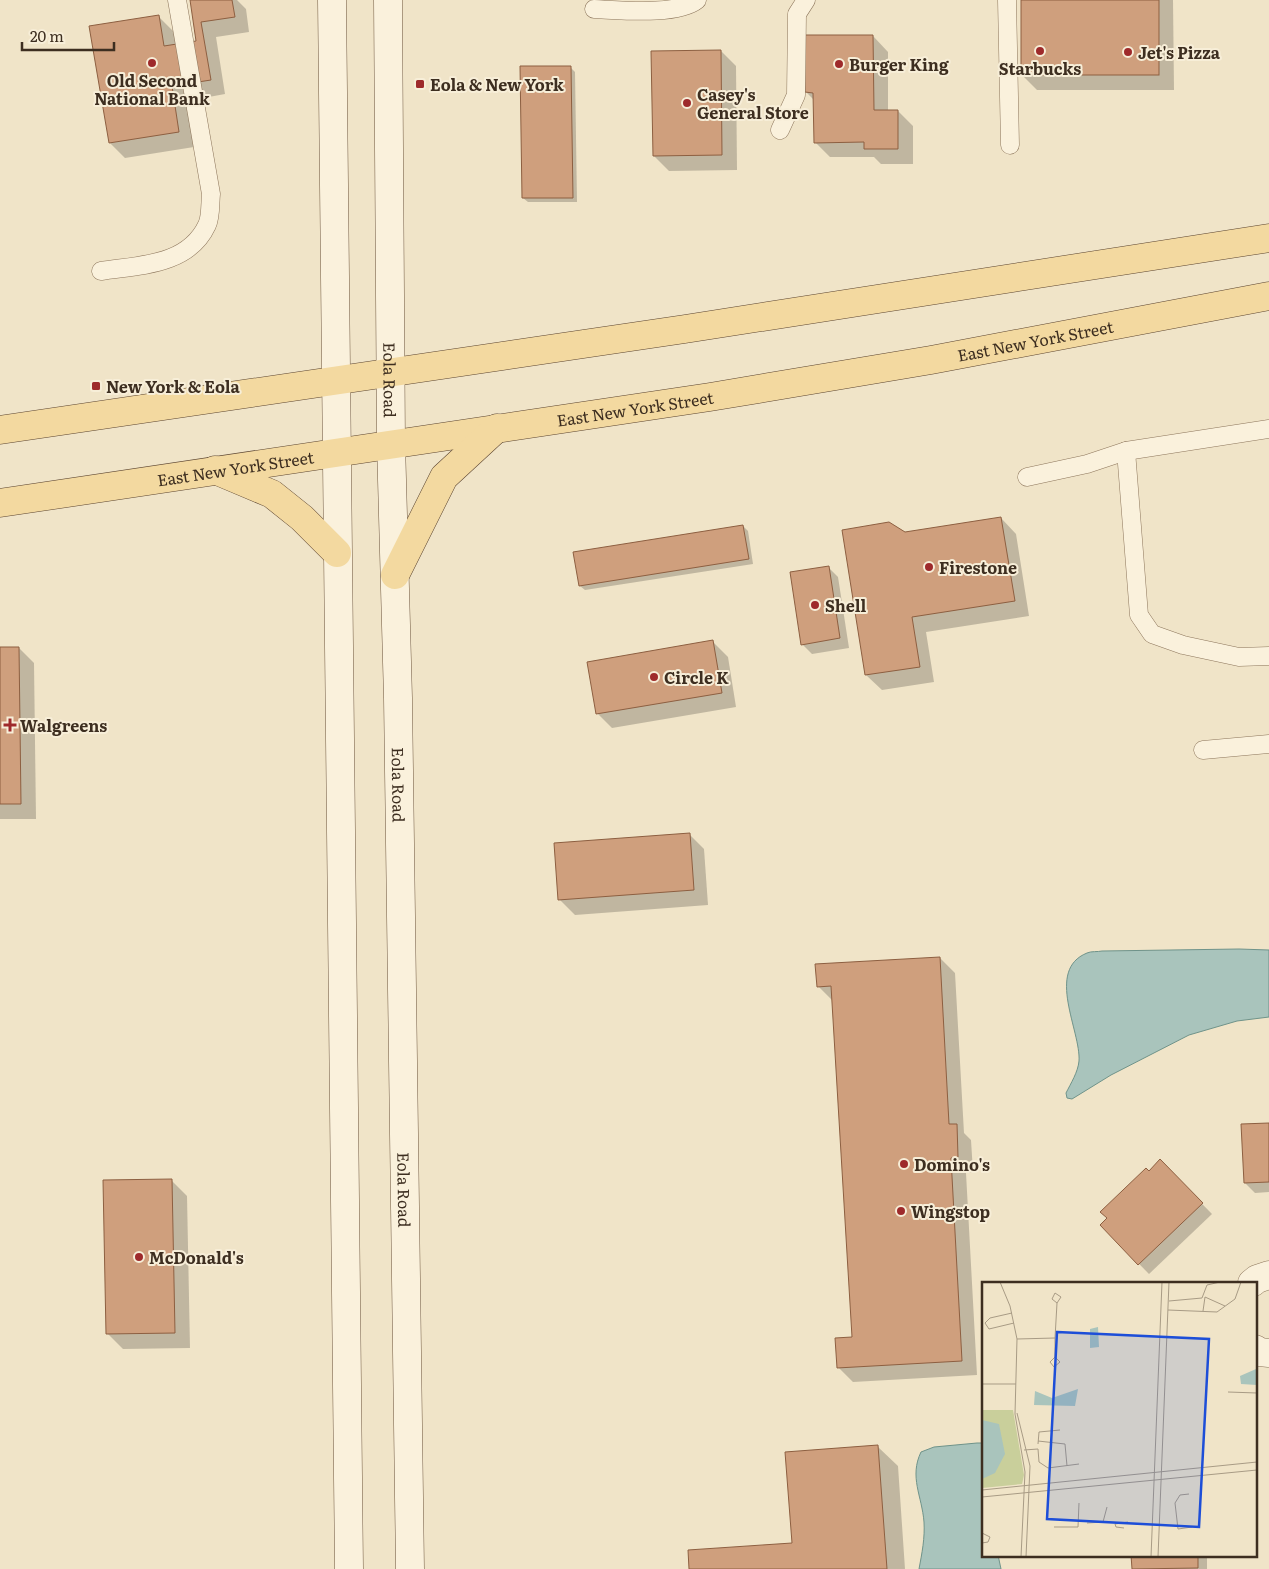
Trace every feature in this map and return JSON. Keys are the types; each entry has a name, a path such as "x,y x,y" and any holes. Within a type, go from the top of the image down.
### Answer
{"main road":[{"path":"332,0 349,1569"},
{"name":"Eola Road","path":"388,0 390,443 395,575 410,1569"},
{"path":"0,430 685,329 1269,238"},
{"name":"East New York Street","path":"0,503 824,378 1269,296"},
{"path":"395,575 444,477 496,428"},
{"path":"215,470 272,494 289,507 337,553"},
{"path":"1253,1282 1269,1275"},
{"path":"1256,1349 1260,1352 1269,1353"}],"lane":[{"path":"101,271 162,262 177,256 195,243 208,224 211,194 177,0"},
{"path":"594,10 666,10 690,5 698,0"},
{"path":"780,130 796,95 797,14 806,0"},
{"path":"1007,0 1010,144"},
{"path":"1027,477 1087,464 1126,451 1269,429"},
{"path":"1126,451 1139,615 1152,634 1183,646 1238,657 1269,656"},
{"path":"1203,750 1269,744"}],"water":[{"path":"1269,950 1269,1017 1237,1021 1189,1035 1111,1075 1072,1099 1067,1098 1066,1093 1076,1073 1079,1061 1067,987 1068,973 1075,961 1089,952 1102,951"},
{"path":"982,1443 982,1556 998,1556 1001,1569 919,1569 924,1528 916,1470 921,1452 934,1447"}],"building":[{"name":"Old Second National Bank","path":"190,0 232,0 235,17 201,22 211,80 172,86 179,132 109,143 89,26 159,15 164,46 196,41"},
{"path":"1021,0 1159,0 1159,75 1021,75"},
{"name":"Burger King","path":"804,35 873,35 874,110 898,110 898,149 864,149 864,142 814,143 813,93 805,92"},
{"name":"Casey's General Store","path":"721,50 722,155 653,156 651,51"},
{"path":"520,66 571,66 573,198 522,198"},
{"name":"Firestone","path":"1001,517 1015,601 912,617 920,667 865,675 842,530 889,522 905,532"},
{"path":"743,525 749,559 579,586 573,552"},
{"name":"Shell","path":"829,566 840,638 801,645 790,572"},
{"name":"Circle K","path":"713,640 722,693 596,714 587,662"},
{"name":"Walgreens","path":"0,647 19,647 21,804 0,804"},
{"path":"690,833 694,890 558,900 554,843"},
{"path":"940,957 949,1124 957,1124 958,1157 951,1158 962,1361 837,1368 835,1338 852,1337 831,986 817,987 815,964"},
{"path":"1269,1123 1269,1182 1244,1183 1241,1124"},
{"path":"1160,1159 1203,1203 1138,1265 1100,1225 1107,1218 1100,1212 1146,1168 1149,1171"},
{"name":"McDonald's","path":"172,1179 175,1333 106,1334 103,1180"},
{"path":"878,1445 887,1569 689,1569 688,1550 792,1543 785,1452"},
{"path":"1131,1556 1198,1556 1198,1568 1132,1569"}],"place":[{"name":"Starbucks","path":"1040,51"},
{"name":"Jet's Pizza","path":"1128,52"},
{"name":"Old Second National Bank","path":"152,63"},
{"name":"Burger King","path":"839,64"},
{"name":"Eola & New York","path":"420,84"},
{"name":"Casey's General Store","path":"687,103"},
{"name":"New York & Eola","path":"96,386"},
{"name":"Firestone","path":"929,567"},
{"name":"Shell","path":"815,605"},
{"name":"Circle K","path":"654,677"},
{"name":"Walgreens","path":"10,725"},
{"name":"Domino's","path":"904,1164"},
{"name":"Wingstop","path":"901,1211"},
{"name":"McDonald's","path":"139,1257"}]}
